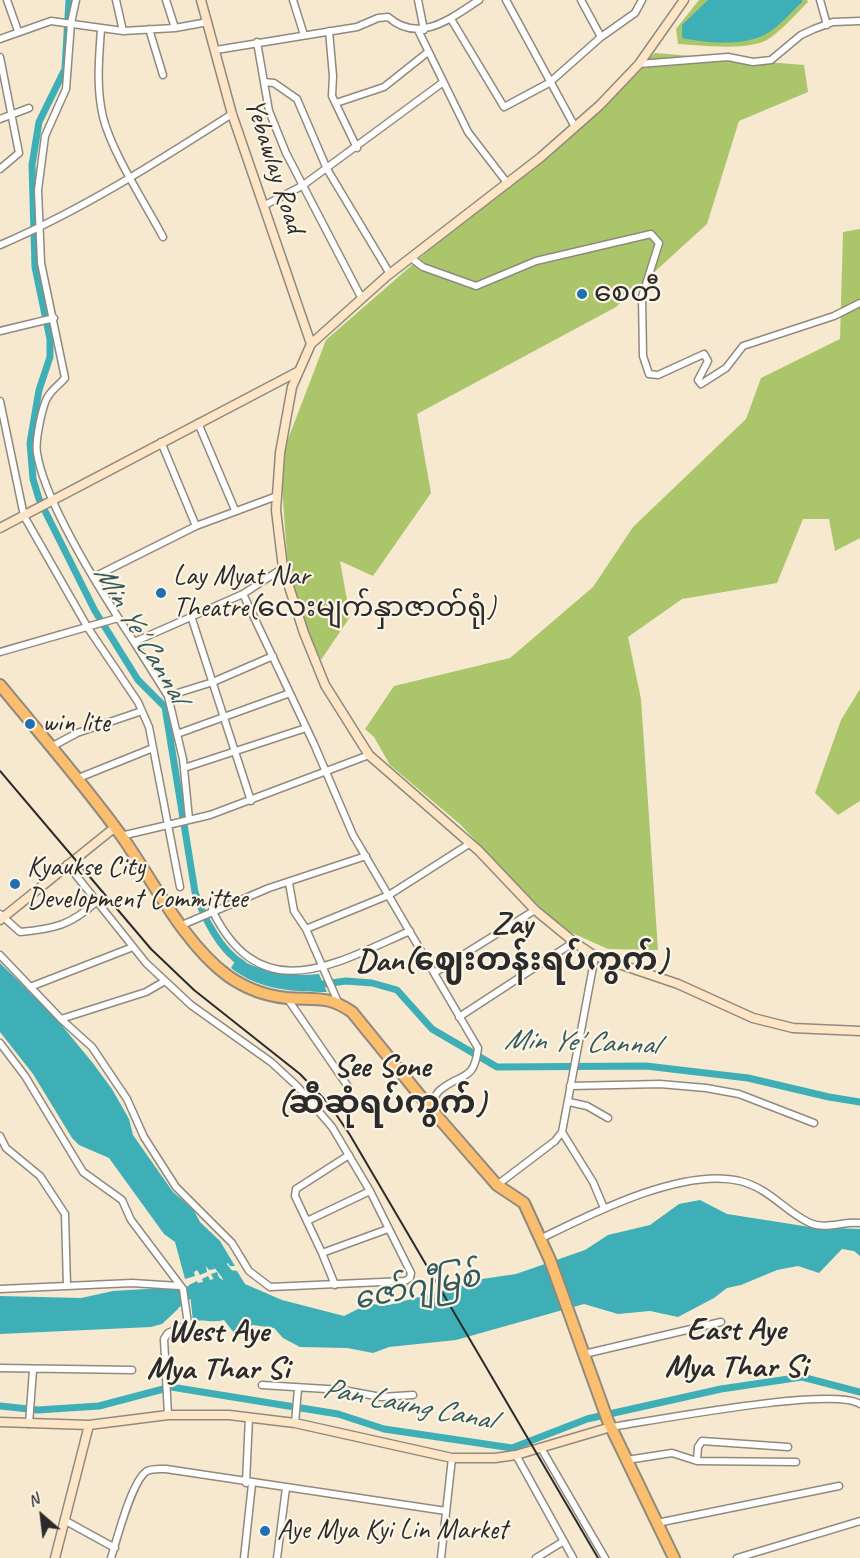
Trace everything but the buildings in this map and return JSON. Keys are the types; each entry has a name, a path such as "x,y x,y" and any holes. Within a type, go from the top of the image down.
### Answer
{"highway":[{"path":"0,685 118,832 182,925 212,962 228,976 249,988 287,998 336,997 352,1012 429,1108 497,1185 524,1203 542,1238 610,1424 674,1558"}],"main road":[{"name":"Yebawlay Road","path":"201,0 232,114 310,344"},
{"path":"684,0 639,64 575,127 508,184 390,274 310,344 299,371 285,422 277,496 283,568 304,633 325,685 369,755 470,844 535,910 574,942 595,956 678,984 753,1018 793,1028 860,1031"},
{"path":"0,528 299,371"},
{"path":"1,917 67,864 118,832"},
{"path":"0,1422 89,1425 168,1415 249,1416 295,1423 452,1458 495,1458 516,1455 610,1424"},
{"path":"55,1558 89,1425"}],"street":[{"path":"4,0 18,31"},
{"path":"76,0 70,23 66,88 45,136 38,190 41,264 65,378 49,394 36,451 50,503 118,618 168,696 184,768 187,819"},
{"path":"116,0 123,31"},
{"path":"166,0 175,28"},
{"path":"293,0 304,35"},
{"path":"417,0 421,30 442,83 477,148 508,184"},
{"path":"216,50 357,27 378,18 388,17 398,26 421,30 451,19 479,0"},
{"path":"506,0 549,83 575,127"},
{"path":"581,0 601,37"},
{"path":"451,19 504,106 549,83 601,37 635,13 642,0"},
{"path":"820,0 827,25"},
{"path":"0,39 51,21 123,31 175,28 208,22"},
{"path":"639,64 728,57 753,62 771,60 801,35 827,25 860,21"},
{"path":"149,28 164,75"},
{"path":"101,29 98,69 104,118 163,237"},
{"path":"329,32 333,76 332,96 357,148"},
{"path":"256,42 269,111 302,186 362,299"},
{"path":"336,103 384,87 428,52"},
{"path":"0,57 14,114 19,153 0,169"},
{"path":"264,82 274,83 297,99 327,169 390,274"},
{"path":"262,206 302,186 327,169 442,83"},
{"path":"0,119 30,108"},
{"path":"0,245 38,230 132,178 232,114"},
{"path":"411,258 423,267 476,286 536,261 651,234 659,243 642,297 644,364 649,374 658,375 704,354 708,361 698,380 702,384 726,368 743,346 834,316 860,303"},
{"path":"0,331 54,318"},
{"path":"0,401 27,514 142,711 149,728 180,887"},
{"path":"198,423 235,510"},
{"path":"161,442 196,526"},
{"path":"0,453 10,450"},
{"path":"94,577 196,526 277,496"},
{"path":"134,642 243,594 283,568"},
{"path":"243,594 353,835 478,1048 476,1064 471,1073 439,1092 429,1108"},
{"path":"191,616 251,801"},
{"path":"0,652 118,618"},
{"path":"168,696 213,682 273,656"},
{"path":"177,734 224,715 290,693"},
{"path":"50,747 87,729 142,711"},
{"path":"184,768 306,728"},
{"path":"76,779 153,748"},
{"path":"118,832 168,824 251,801 369,755"},
{"path":"306,929 390,895 470,844"},
{"path":"182,925 212,910 366,856"},
{"path":"0,955 61,1019 92,1047 127,1099 144,1137 176,1186 232,1243 249,1271 270,1287 405,1281 411,1273 370,1191 332,1127 297,1086 271,1062 191,1005 165,981 133,947 67,864"},
{"path":"289,883 294,911 306,929 336,997"},
{"path":"1,917 20,932 38,930 78,919 96,902"},
{"path":"212,910 235,947 257,963 285,970 324,970 410,931"},
{"path":"434,973 535,910"},
{"path":"459,1017 574,942"},
{"path":"30,987 133,947"},
{"path":"497,1185 555,1141 562,1132 595,956"},
{"path":"61,1019 146,992 165,981"},
{"path":"287,998 349,1088"},
{"path":"0,1043 25,1076 83,1172 122,1200 131,1220 184,1292 188,1324 168,1334 164,1339 168,1415"},
{"path":"570,1084 660,1084 705,1088 739,1094 814,1123"},
{"path":"569,1102 587,1106 608,1118"},
{"path":"562,1132 592,1182 604,1208"},
{"path":"0,1137 6,1148 40,1176 66,1214 67,1286"},
{"path":"334,1285 322,1252 295,1196 296,1189 349,1155"},
{"path":"542,1238 604,1208 681,1183 716,1177 742,1182 769,1193 810,1223 822,1226 860,1223"},
{"path":"307,1221 370,1191"},
{"path":"322,1252 387,1228"},
{"path":"0,1289 132,1283 179,1286"},
{"path":"584,1354 721,1322"},
{"path":"0,1368 132,1370"},
{"path":"29,1424 33,1370"},
{"path":"262,1385 343,1390 381,1397 413,1395"},
{"path":"295,1423 298,1389"},
{"path":"610,1424 792,1400 823,1400 860,1404"},
{"path":"244,1558 249,1483 249,1416"},
{"path":"697,1461 698,1447 702,1441 788,1448"},
{"path":"541,1448 606,1558"},
{"path":"626,1460 672,1453 697,1461 796,1462"},
{"path":"516,1455 573,1558"},
{"path":"441,1558 452,1458"},
{"path":"111,1558 136,1488 142,1476 150,1470 166,1469 446,1511"},
{"path":"656,1523 839,1486"},
{"path":"277,1558 286,1488"},
{"path":"64,1521 115,1548"},
{"path":"737,1558 860,1521"},
{"path":"536,1558 564,1541"}],"green space":[{"path":"699,0 807,0 808,2 780,30 761,42 725,47 678,44 676,29"},
{"path":"655,53 804,65 808,92 739,121 707,224 616,307 417,414 431,493 373,576 340,561 350,617 321,660 290,597 280,460 326,340"},
{"path":"860,229 860,538 835,551 829,519 803,519 777,583 682,599 628,637 641,699 658,950 608,949 552,924 461,825 390,765 374,737 365,729 394,686 510,658 593,587 633,527 746,419 761,378 840,339 843,232"},
{"path":"860,689 860,801 838,815 815,793 841,720"}],"water":[{"path":"708,0 802,0 802,2 773,29 753,39 722,43 682,38 682,25"},
{"path":"237,958 276,973 319,974 327,992 289,990 253,981 231,968"},
{"path":"0,963 54,1016 92,1062 112,1089 129,1119 133,1135 173,1192 193,1209 200,1222 220,1241 235,1266 230,1266 228,1263 219,1267 218,1264 213,1264 215,1269 209,1270 206,1266 207,1272 200,1275 197,1270 194,1272 195,1276 185,1279 175,1242 164,1234 109,1158 79,1145 72,1138 33,1074 0,1032"},
{"path":"700,1200 727,1214 810,1227 860,1229 860,1256 854,1251 842,1249 819,1273 798,1266 777,1270 741,1285 727,1288 714,1298 678,1317 650,1311 618,1314 584,1304 456,1340 389,1347 373,1353 347,1348 300,1347 283,1338 274,1328 253,1325 234,1333 224,1320 193,1321 189,1285 197,1281 201,1289 205,1287 202,1279 208,1276 212,1284 215,1282 211,1274 217,1272 220,1280 223,1280 221,1271 227,1270 229,1279 233,1278 230,1270 237,1271 245,1284 282,1300 344,1316 368,1304 389,1305 468,1284 475,1280 516,1274 585,1250 608,1235 650,1225 679,1204"},
{"path":"181,1287 178,1309 162,1324 151,1327 0,1334 0,1296 81,1298 113,1291"}],"waterway":[{"name":"Min Ye' Cannal","path":"69,0 65,69 39,122 32,165 35,267 50,339 50,357 39,390 30,443 33,479 39,499 95,611 138,680 165,707 195,892 220,942 243,964"},
{"name":"Min Ye' Cannal","path":"316,985 346,981 372,983 397,990 432,1029 497,1067 646,1066 748,1078 860,1102"},
{"name":"ဇော်ဂျီမြစ်","path":"213,1256 241,1292"},
{"path":"167,1309 191,1291 218,1284"},
{"name":"Pan Laung Canal","path":"0,1406 38,1410 99,1406 171,1387 338,1414 384,1429 512,1448 587,1419 721,1389 802,1377 860,1392"}],"railway":[{"path":"0,771 151,949 194,990 300,1074 329,1104 350,1135 598,1558"}],"place":[{"name":"စေတီ","path":"582,294"},
{"name":"Lay Myat Nar Theatre(လေးမျက်နှာဇာတ်ရုံ)","path":"161,593"},
{"name":"win lite","path":"30,724"},
{"name":"Kyaukse City Development Committee","path":"15,884"},
{"name":"Aye Mya Kyi Lin Market","path":"265,1531"}],"district":[{"name":"Zay Dan(ဈေးတန်းရပ်ကွက်)","path":"512,944"},
{"name":"See Sone (ဆီဆုံရပ်ကွက်)","path":"382,1086"},
{"name":"East Aye Mya Thar Si","path":"736,1350"},
{"name":"West Aye Mya Thar Si","path":"218,1352"}]}
